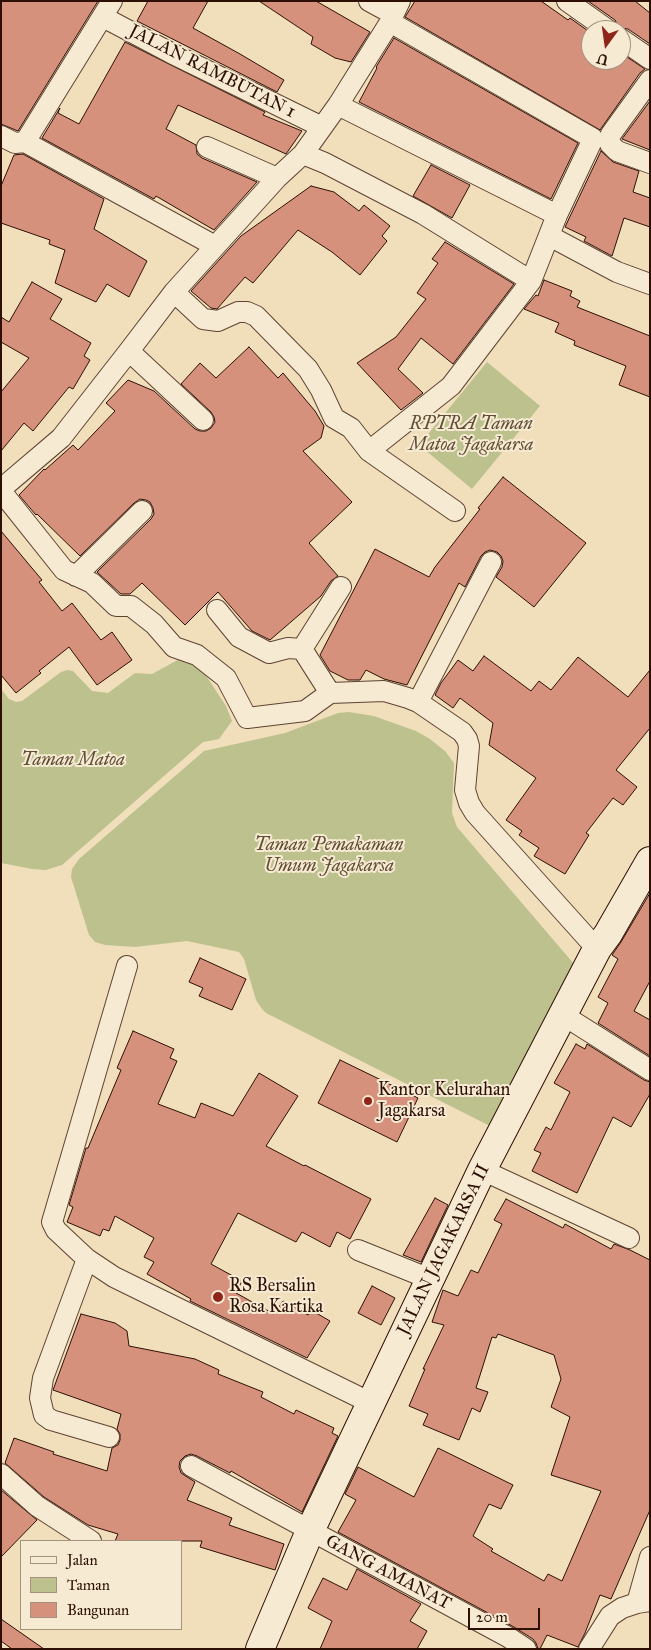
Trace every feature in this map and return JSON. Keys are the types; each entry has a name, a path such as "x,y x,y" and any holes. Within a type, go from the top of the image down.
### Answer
{"street":[{"path":"369,1 394,12 592,138 592,144 557,215 531,282 451,386 369,451"},
{"path":"567,1 594,20"},
{"path":"26,142 108,9"},
{"name":"JALAN RAMBUTAN 1","path":"108,9 171,53 322,127"},
{"path":"394,12 338,105 303,154 277,178 174,292 130,352 61,438 1,490 64,570 92,584 116,606 131,606 154,624 174,647 197,654 226,678 247,718 306,711 330,693 384,691 418,702 462,732 468,739 469,746 465,790 469,803 475,813 596,949"},
{"path":"631,46 650,58"},
{"path":"650,80 611,134 609,140 610,144 617,151 650,163"},
{"path":"338,105 557,215"},
{"path":"1,136 15,143 26,142 215,246"},
{"path":"207,148 277,178"},
{"path":"303,154 423,214 531,282"},
{"path":"557,240 616,272 650,284"},
{"path":"174,292 202,319 218,321 238,312 247,312 256,316 308,368 334,418 351,428 369,451 455,511"},
{"path":"130,352 204,420"},
{"path":"76,576 142,511"},
{"path":"418,702 491,562"},
{"path":"302,649 341,587"},
{"path":"216,610 239,637 270,653 288,648 302,649"},
{"path":"302,649 330,693"},
{"name":"JALAN JAGAKARSA II","path":"260,1649 310,1531 482,1170 596,949 608,934 649,865"},
{"path":"127,966 52,1222 56,1230 87,1259 114,1276 371,1403"},
{"path":"563,1015 650,1070"},
{"path":"482,1170 629,1238"},
{"path":"358,1250 430,1279"},
{"path":"87,1259 43,1378 40,1398 44,1415 50,1420 108,1437"},
{"name":"GANG AMANAT","path":"191,1466 507,1643 526,1649"},
{"path":"1,1474 37,1506 89,1540"},
{"path":"589,1649 610,1616 622,1608 643,1602 650,1557"}],"green space":[{"name":"RPTRA Taman Matoa Jagakarsa","path":"487,362 540,406 472,489 419,445"},
{"name":"Taman Matoa","path":"185,656 205,674 226,706 232,721 219,739 203,742 62,865 46,870 1,863 1,689 9,699 16,702 22,701 61,672 67,670 73,671 92,691 108,693 135,673 152,674"},
{"name":"Taman Pemakaman Umum Jagakarsa","path":"349,712 374,716 416,731 445,751 454,763 452,813 457,827 574,964 490,1126 266,1013 256,1000 244,959 239,952 187,941 135,947 105,945 95,942 89,935 71,877 72,869 79,859 204,751 285,733 338,713"}],"building":[{"path":"1,1 98,1 18,131 1,124"},
{"path":"148,1 208,1 193,28 284,80 277,92 137,21"},
{"path":"259,1 316,1 370,32 351,62 335,58 311,44 313,37"},
{"path":"415,1 541,1 568,20 570,18 581,26 581,70 631,70 631,60 645,69 640,73 600,130 405,17"},
{"path":"588,1 635,1 650,13 650,44 631,31 631,20 615,20"},
{"path":"394,38 578,143 551,199 359,102 376,67"},
{"path":"125,42 265,112 263,115 302,131 286,154 178,105 166,129 196,145 197,154 202,158 257,182 214,230 156,196 154,199 42,138 60,108 58,113 79,124"},
{"path":"650,101 650,150 622,139"},
{"path":"601,151 613,162 639,171 633,192 650,198 650,227 624,218 612,256 584,241 586,237 565,227"},
{"path":"23,154 104,199 94,229 147,261 129,297 107,284 96,302 55,283 65,250 49,244 50,240 1,223 1,186 14,155"},
{"path":"431,165 470,185 452,218 413,196"},
{"path":"311,186 334,192 359,211 364,205 390,226 382,236 387,241 360,275 332,252 298,230 253,283 245,277 217,309 211,308 191,291 241,236"},
{"path":"445,242 514,284 453,364 421,338 398,369 423,393 401,410 357,363 396,337 426,299 417,293 438,263 432,259"},
{"path":"544,280 572,291 570,296 580,301 577,307 650,336 650,397 619,385 626,366 574,345 575,341 555,332 559,323 524,309 536,295 538,296"},
{"path":"32,282 62,299 50,319 91,343 84,356 90,360 73,389 69,387 33,431 24,423 1,451 1,392 29,358 1,342 1,317 9,322"},
{"path":"249,347 278,378 283,373 315,411 324,426 321,438 303,451 352,502 309,543 338,576 331,581 321,596 270,640 252,631 218,592 185,625 142,583 130,594 121,594 97,572 151,519 154,514 150,502 140,499 134,503 80,556 36,515 19,495 44,469 73,445 78,450 115,411 106,403 128,380 154,391 195,429 206,431 211,428 215,422 211,412 181,384 200,363 216,378"},
{"path":"503,477 586,543 534,607 496,577 503,561 497,552 490,550 481,556 465,587 459,583 407,685 384,679 366,670 360,680 348,680 330,671 320,655 375,549 429,577 480,509 478,508"},
{"path":"1,531 42,580 39,582 62,611 72,603 101,640 112,632 132,660 97,685 69,647 39,671 41,673 16,693 1,675"},
{"path":"484,656 531,691 539,681 551,690 578,657 628,697 650,670 650,728 616,770 637,787 623,805 613,798 586,833 589,835 565,874 534,856 539,848 519,835 522,831 506,820 536,778 489,745 493,723 460,698 453,708 435,695 441,683 458,660 473,671"},
{"path":"650,893 650,981 634,1011 650,1020 650,1056 598,1023 608,1003 598,997 618,959 612,955"},
{"path":"200,958 246,979 232,1010 199,996 203,988 189,982"},
{"path":"133,1031 174,1049 170,1058 177,1061 158,1104 195,1118 201,1103 233,1116 259,1073 298,1096 266,1146 371,1199 350,1239 337,1232 330,1247 302,1232 296,1242 238,1213 211,1264 242,1281 236,1293 274,1314 283,1301 308,1315 311,1310 330,1321 307,1358 190,1301 191,1299 147,1274 154,1262 144,1257 154,1238 115,1216 109,1231 103,1229 100,1236 67,1222 73,1207 69,1205 86,1148 88,1148 121,1070 117,1068"},
{"path":"576,1044 585,1049 587,1044 650,1082 650,1094 631,1127 613,1117 577,1193 532,1171 541,1153 534,1150 546,1127 551,1130 570,1092 554,1083"},
{"name":"Kantor Kelurahan Jagakarsa","path":"340,1060 418,1098 397,1142 318,1103"},
{"path":"435,1198 448,1205 421,1262 403,1255"},
{"path":"506,1199 563,1228 565,1224 611,1249 614,1244 650,1260 650,1510 611,1599 600,1595 578,1647 547,1635 540,1649 538,1649 533,1639 514,1627 338,1532 356,1500 345,1494 358,1467 414,1497 438,1448 513,1485 501,1509 489,1504 473,1536 493,1549 491,1551 544,1581 548,1574 562,1581 601,1491 551,1475 570,1417 551,1407 561,1379 554,1355 498,1334 496,1338 492,1337 476,1388 488,1392 480,1412 472,1408 459,1440 423,1425 428,1414 409,1406 425,1369 423,1369 444,1325 432,1322 443,1290 458,1296 471,1270 478,1273 502,1224 494,1220"},
{"path":"372,1286 395,1298 381,1325 358,1313"},
{"path":"81,1314 115,1323 127,1331 129,1346 195,1359 219,1370 218,1374 263,1392 261,1397 294,1414 296,1410 334,1428 332,1433 338,1436 302,1512 231,1471 230,1473 197,1456 191,1454 185,1456 180,1461 181,1473 195,1482 187,1500 232,1518 229,1525 284,1544 275,1570 200,1547 202,1541 115,1540 118,1534 88,1525 44,1497 5,1463 14,1438 54,1452 53,1454 107,1471 112,1448 118,1445 120,1440 120,1434 117,1429 121,1414 53,1390"},
{"path":"1,1490 37,1520 1,1557"},
{"path":"357,1569 421,1604 410,1621 427,1631 417,1649 320,1649 332,1621 308,1608 323,1578 347,1590"},
{"path":"1,1619 44,1649 12,1649 1,1641"}],"place":[{"name":"Kantor Kelurahan Jagakarsa","path":"368,1101"},
{"name":"RS Bersalin Rosa Kartika","path":"218,1297"}]}
